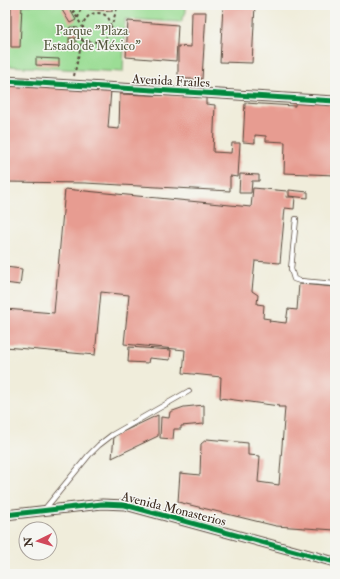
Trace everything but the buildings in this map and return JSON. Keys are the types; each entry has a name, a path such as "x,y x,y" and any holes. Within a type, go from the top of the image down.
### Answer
{"street":[{"name":"Avenida Frailes","path":"5,81 335,101"},
{"name":"Avenida Monasterios","path":"5,515 43,512 102,504 125,505 335,562"}],"lane":[{"path":"296,219 291,269 294,278 300,281 335,284"},
{"path":"43,512 89,455 112,435 189,391"}],"path":[{"path":"70,5 83,28"},
{"path":"78,19 82,5"},
{"path":"82,41 100,42 105,40 110,30 118,5"},
{"path":"72,85 86,19 89,15 98,13 109,20 110,30"}],"green space":[{"name":"Parque \"Plaza Estado de México\"","path":"5,5 186,5 186,12 181,22 125,19 123,72 5,66"}],"cycle path":[{"path":"5,81 335,101"},
{"path":"5,515 102,504 125,505 335,562"}]}
